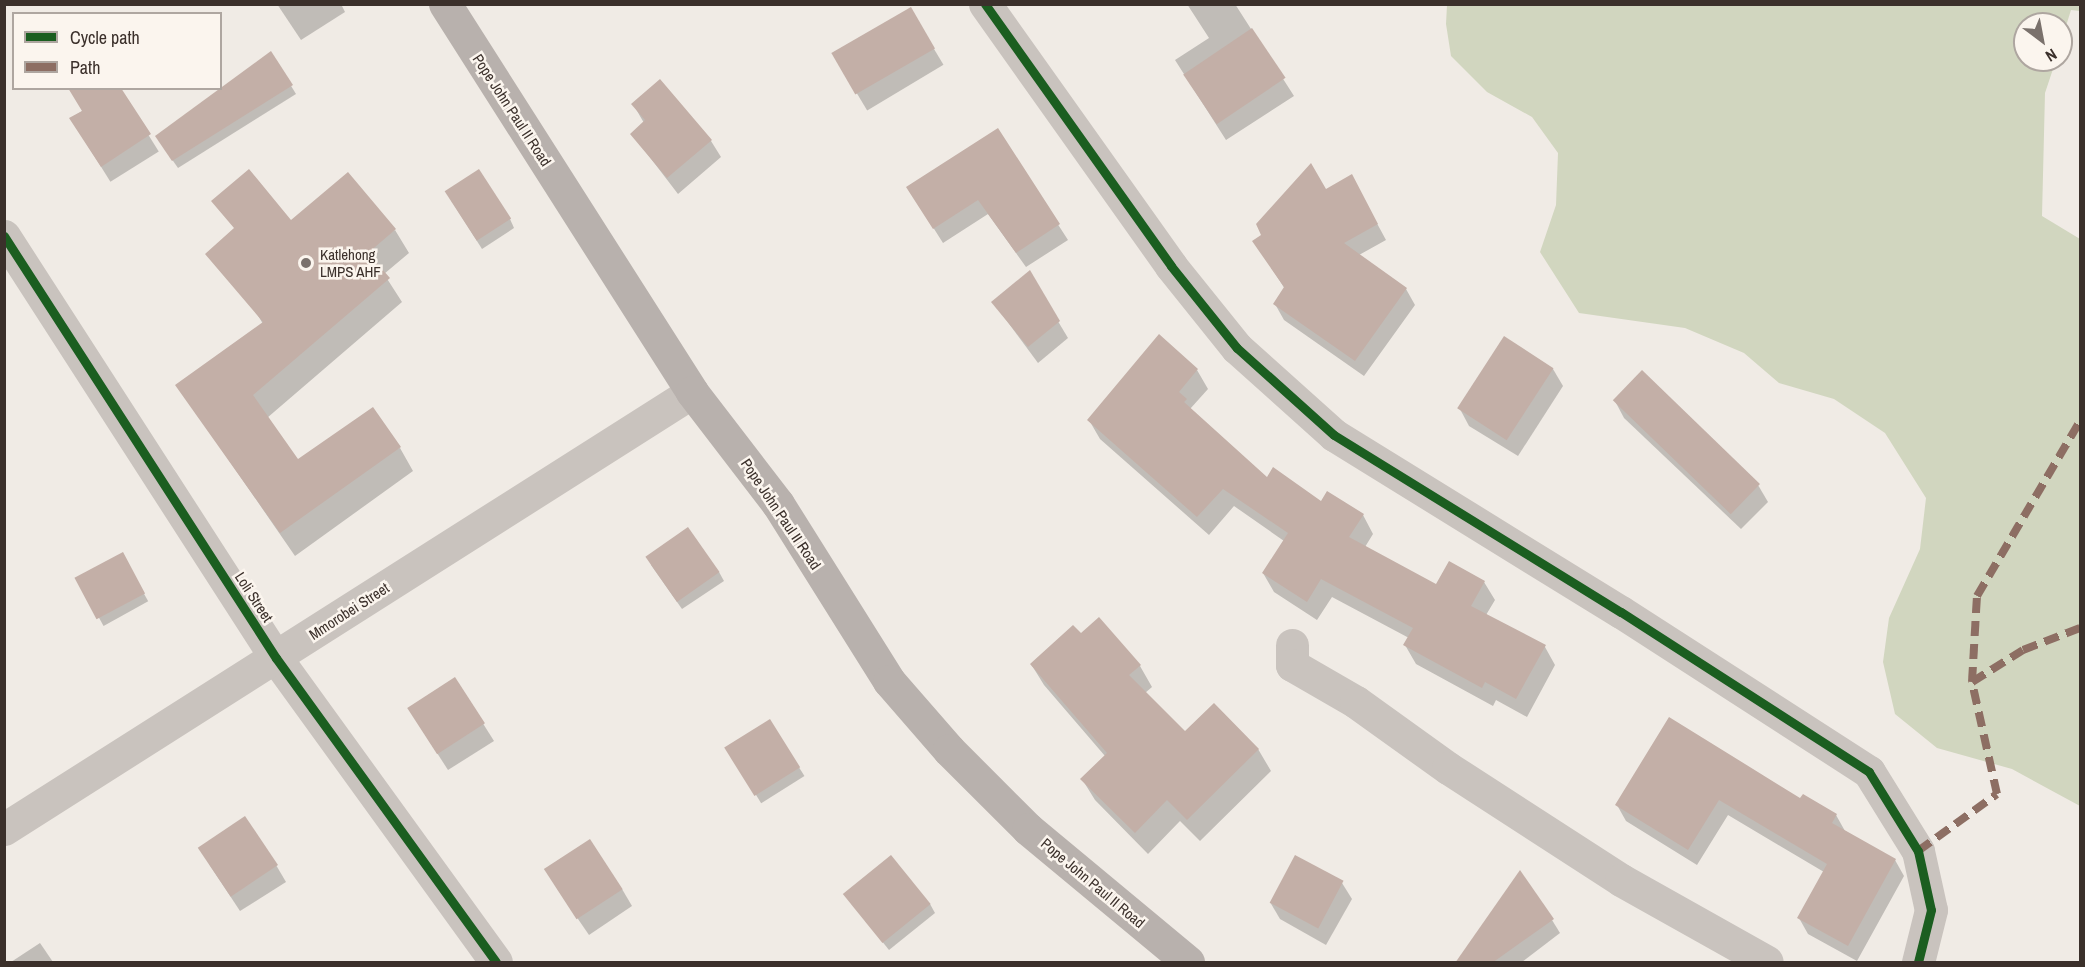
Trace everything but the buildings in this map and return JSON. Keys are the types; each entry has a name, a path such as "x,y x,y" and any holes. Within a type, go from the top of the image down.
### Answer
{"main road":[{"name":"Pope John Paul II Road","path":"445,4 692,392 778,504 889,681 942,742 1028,829 1188,963"}],"street":[{"path":"986,4 1171,266 1237,348 1334,435 1621,612 1869,772 1918,851 1931,910 1918,963"},
{"name":"Loli Street","path":"4,236 276,658 496,963"},
{"name":"Mmorobei Street","path":"4,829 692,392"},
{"path":"1292,645 1292,665 1356,702 1448,768 1621,880 1767,963"}],"green space":[{"path":"1447,5 2080,5 2080,11 2013,12 2013,72 2052,72 2045,93 2042,216 2080,239 2080,806 2012,769 1937,748 1895,714 1883,662 1889,618 1920,549 1926,498 1885,433 1834,399 1779,383 1744,353 1685,328 1579,313 1540,252 1556,205 1558,153 1532,117 1487,92 1451,56 1446,24"}],"marked path":[{"path":"1918,851 1997,794 1972,682 1977,596 2080,421"},
{"path":"1972,682 2023,650 2080,628"}],"cycle path":[{"path":"985,4 1171,266 1237,348 1334,435 1621,612 1869,772 1918,851 1931,910 1918,962"},
{"path":"4,236 276,658 496,962"}],"place":[{"name":"Katlehong LMPS AHF","path":"306,263"}]}
